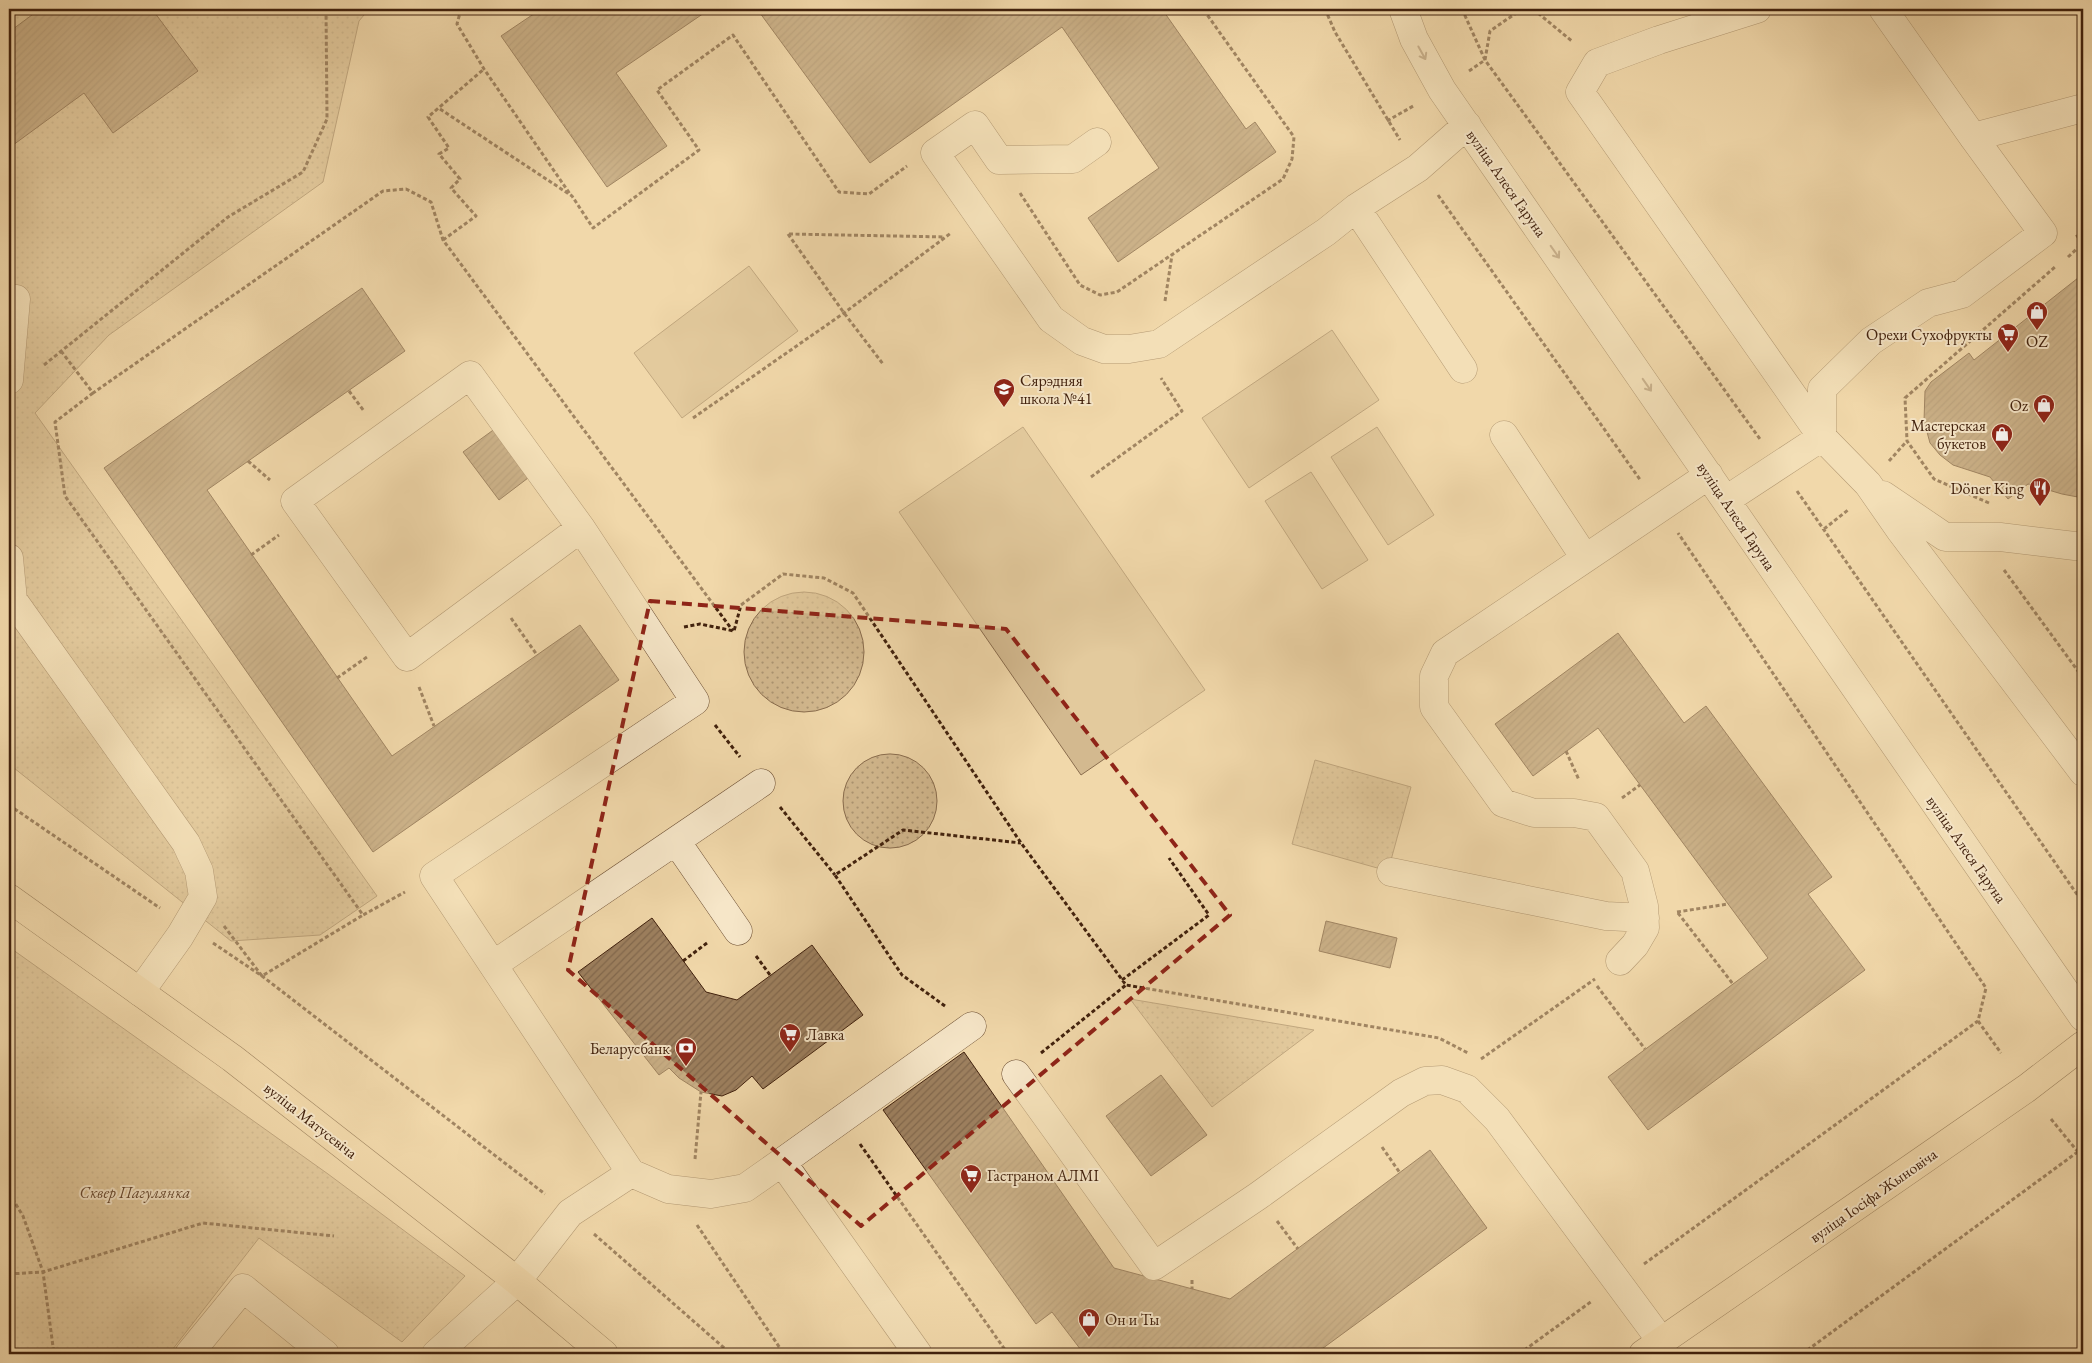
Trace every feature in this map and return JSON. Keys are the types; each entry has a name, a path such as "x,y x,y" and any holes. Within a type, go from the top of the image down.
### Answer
{"main road":[{"name":"вуліца Матусевіча","path":"9,898 232,1058 517,1281 604,1354"},
{"name":"вуліца Іосіфа Жыновіча","path":"1651,1350 2027,1088 2083,1045"}],"street":[{"name":"вуліца Алеся Гаруна","path":"1403,9 1414,39 1442,90 2083,1016"},
{"path":"1757,9 1659,40 1597,63 1580,92 1822,437 1868,484 1906,538 2083,772"},
{"path":"1822,437 1822,389 1871,341 1928,303 1962,294 2043,233 1883,9"},
{"path":"1973,137 2083,108"},
{"path":"1096,142 1073,159 999,160 975,125 935,153 1051,319 1082,342 1104,349 1129,349 1159,344 1326,232 1356,208 1418,168 1467,125"},
{"path":"1356,208 1463,369"},
{"path":"9,380 16,298"},
{"path":"581,528 407,657 295,501 470,375 581,528 695,701 434,876 631,1173 668,1189 711,1194 744,1188 972,1026"},
{"path":"1504,435 1585,558"},
{"path":"1726,500 1822,437"},
{"path":"1620,961 1635,945 1645,928 1644,906 1635,871 1596,817 1574,814 1534,814 1503,803 1434,707 1434,676 1445,653 1709,475"},
{"path":"1868,484 1945,537 2000,537 2083,547"},
{"path":"9,558 13,600 186,843 200,871 202,897 186,925 140,992"},
{"path":"493,965 761,783"},
{"path":"676,841 738,931"},
{"path":"1391,872 1606,916 1645,918"},
{"path":"1016,1074 1154,1266 1258,1196 1401,1093 1425,1081 1442,1080 1467,1089 1497,1119 1619,1282 1651,1350"},
{"path":"782,1162 918,1354"},
{"path":"436,1354 517,1281 570,1213 631,1173"},
{"path":"189,1354 243,1288 325,1354"}],"path":[{"path":"38,369 228,217 303,172 327,119 326,9"},
{"path":"461,9 458,24 484,69 593,228 699,150 657,90 733,35 839,192 870,194 907,166 912,173"},
{"path":"1018,190 1080,285 1100,295 1117,292 1283,179 1292,159 1294,137 1203,9"},
{"path":"1462,9 1485,60 1779,465 2083,903"},
{"path":"1533,9 1597,63"},
{"path":"443,240 476,216 451,188 460,179 439,154 449,148 428,117 440,109 484,69"},
{"path":"440,109 572,196"},
{"path":"434,876 363,915 65,496 55,422 93,393 383,191 406,189 431,202 443,240 734,631"},
{"path":"693,418 844,312 976,214"},
{"path":"2071,228 2082,244 1905,398 1907,441 1934,479 2004,509 2000,537 2004,571 2083,678"},
{"path":"883,364 788,234 946,237"},
{"path":"61,350 93,393"},
{"path":"734,631 741,604 784,574 824,578 853,594 1021,843 1126,985 1440,1038 1481,1059 1620,961"},
{"path":"494,593 537,654"},
{"path":"649,632 700,624 734,631"},
{"path":"407,657 434,726"},
{"path":"9,805 262,976 570,1213 731,1354"},
{"path":"972,1026 902,975 834,875 903,830 1021,843"},
{"path":"1122,980 1209,915 1169,858"},
{"path":"1645,918 1728,904"},
{"path":"1678,912 1733,984"},
{"path":"1592,980 1645,1049"},
{"path":"1016,1074 1126,985"},
{"path":"1519,1354 1978,1021 2001,1053"},
{"path":"701,1092 691,1216 784,1354"},
{"path":"2050,1118 2078,1152"},
{"path":"842,1119 1008,1354"},
{"path":"1802,1354 2083,1148"},
{"path":"9,1193 23,1216 43,1272 54,1354"},
{"path":"9,1274 43,1272 203,1223 334,1236"}],"highlighted area":[{"path":"650,601 1006,629 1230,915 861,1226 568,970"}],"green space":[{"path":"9,9 369,9 359,21 323,182 109,335 35,413 377,896 320,935 231,941 9,764"},
{"path":"749,266 798,331 682,418 634,353"},
{"path":"1332,330 1379,400 1249,488 1202,418"},
{"path":"1023,427 1205,690 1081,775 899,512"},
{"path":"1377,427 1434,515 1388,545 1331,457"},
{"path":"1311,472 1368,560 1322,589 1265,501"},
{"path":"804,592 816,593 827,597 837,602 846,610 854,619 859,629 863,640 863,664 859,675 854,685 846,694 837,702 827,707 816,711 804,712 792,711 781,707 771,702 762,694 754,685 749,675 745,664 744,652 745,640 749,629 754,619 762,610 771,602 781,597 792,593"},
{"path":"890,754 908,757 923,768 934,783 937,801 934,819 923,834 908,845 890,848 872,845 857,834 846,819 843,801 846,783 857,768 872,757"},
{"path":"1315,760 1411,787 1388,871 1292,844"},
{"name":"Сквер Пагулянка","path":"9,947 328,1174 465,1276 402,1342 259,1238 169,1354 9,1354"},
{"path":"1130,999 1314,1030 1212,1107"}],"building":[{"path":"40,9 152,9 198,71 113,133 84,93 9,148 9,32"},
{"path":"541,9 710,9 616,73 667,146 607,187 501,36"},
{"path":"757,9 1162,9 1246,129 1255,122 1276,152 1118,262 1088,218 1159,168 1062,27 870,163"},
{"path":"2083,274 2083,498 2028,484 2008,499 1990,477 1953,465 1940,455 1930,443 1924,421 1925,391 1931,382 1969,353 1974,360"},
{"path":"362,288 405,351 207,490 392,756 580,625 619,680 373,852 104,468"},
{"path":"496,428 532,475 499,500 463,452"},
{"path":"1618,633 1684,723 1706,706 1832,877 1808,894 1865,970 1648,1130 1608,1077 1768,958 1598,728 1533,776 1495,724"},
{"path":"652,918 706,992 737,1000 812,945 863,1015 763,1089 752,1076 736,1090 722,1096 701,1092 679,1078 669,1068 659,1075 578,972"},
{"path":"1326,921 1397,938 1390,968 1319,951"},
{"path":"964,1052 1114,1268 1230,1299 1430,1150 1487,1228 1315,1354 1084,1354 1052,1312 1036,1324 883,1110"},
{"path":"1161,1075 1207,1135 1151,1176 1106,1116"}],"place":[{"name":"OZ","path":"2037,331"},
{"name":"Орехи Сухофрукты","path":"2008,353"},
{"name":"Сярэдняя школа №41","path":"1004,408"},
{"name":"Oz","path":"2044,424"},
{"name":"Мастерская букетов","path":"2002,453"},
{"name":"Döner King","path":"2040,507"},
{"name":"Лавка","path":"790,1053"},
{"name":"Беларусбанк","path":"686,1067"},
{"name":"Гастраном АЛМІ","path":"971,1194"},
{"name":"Он и Ты","path":"1089,1338"}]}
